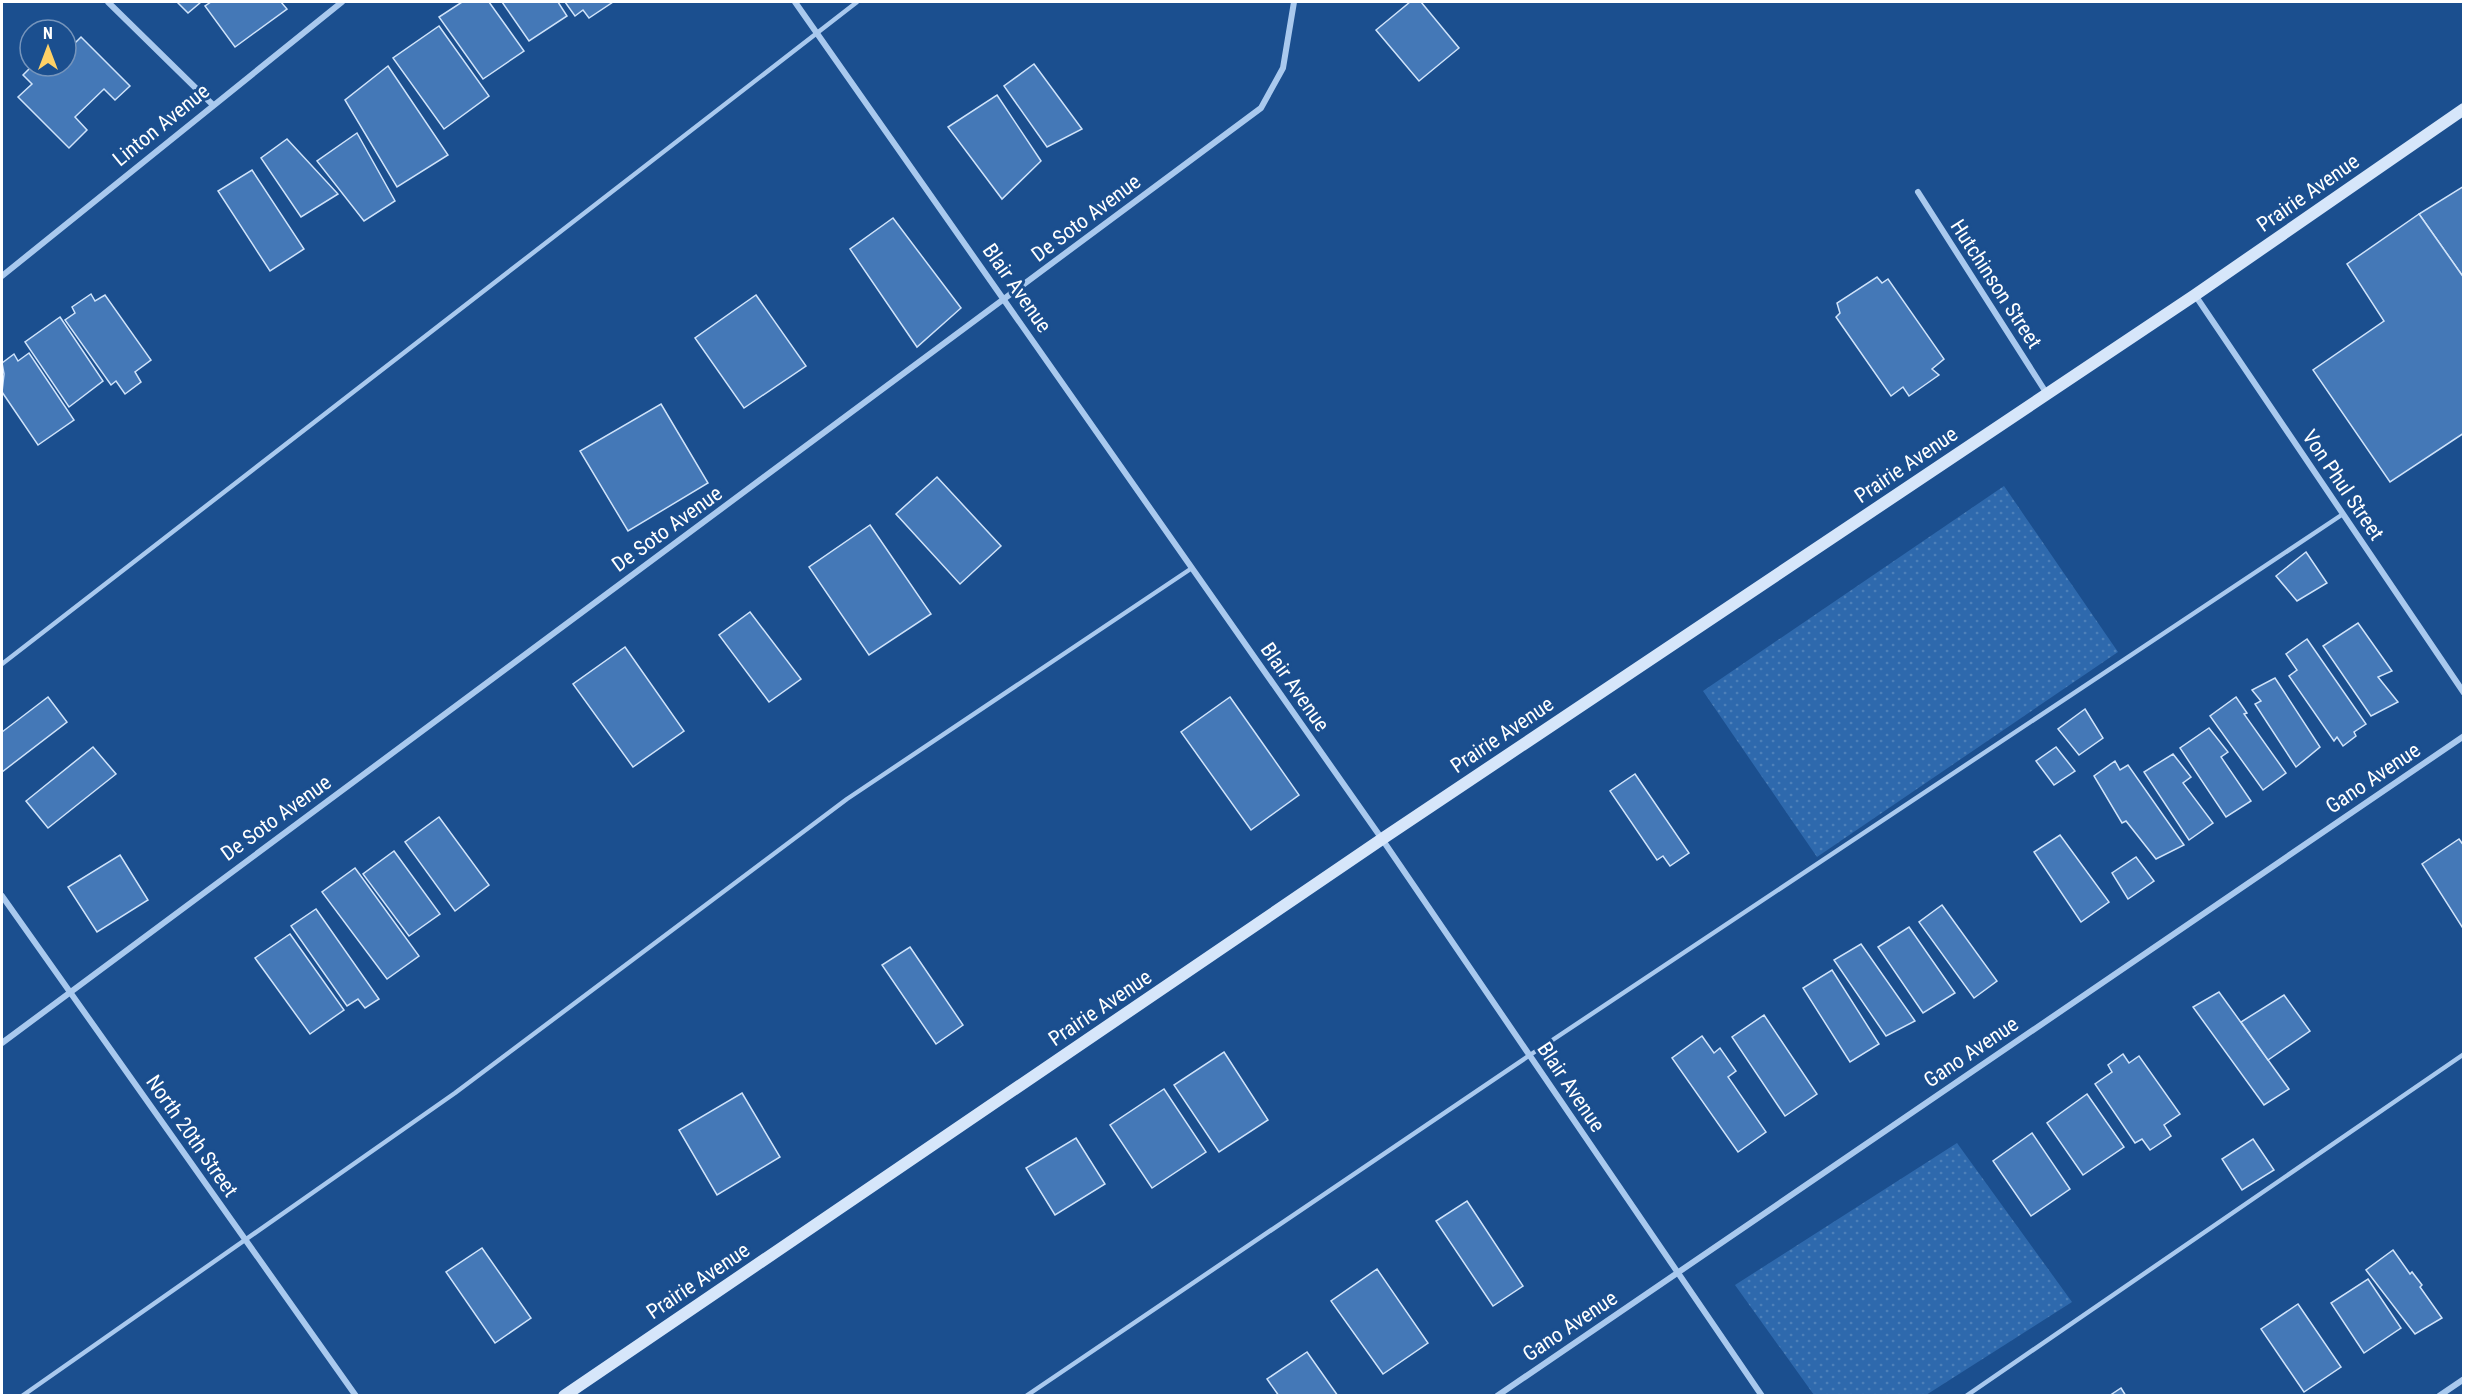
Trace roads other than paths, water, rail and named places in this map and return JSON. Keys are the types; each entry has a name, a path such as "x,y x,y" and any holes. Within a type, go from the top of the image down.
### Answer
{"street":[{"path":"108,2 212,104"},
{"name":"Linton Avenue","path":"2,276 212,104 342,2"},
{"name":"Blair Avenue","path":"795,2 1382,839 1762,1395"},
{"name":"De Soto Avenue","path":"2,1043 1261,108 1283,68 1294,2"},
{"name":"Prairie Avenue","path":"564,1395 1382,839 2195,295 2463,109"},
{"name":"Hutchinson Street","path":"1918,192 2047,394"},
{"name":"Von Phul Street","path":"2195,295 2463,693"},
{"name":"Gano Avenue","path":"1497,1395 2463,736"},
{"name":"North 20th Street","path":"2,896 356,1395"},
{"path":"2439,1395 2463,1379"}],"lane":[{"path":"2,664 857,2"},
{"path":"1026,1395 1530,1055 2343,514"},
{"path":"22,1395 455,1093 847,799 1192,568"},
{"path":"1966,1395 2463,1054"}]}
